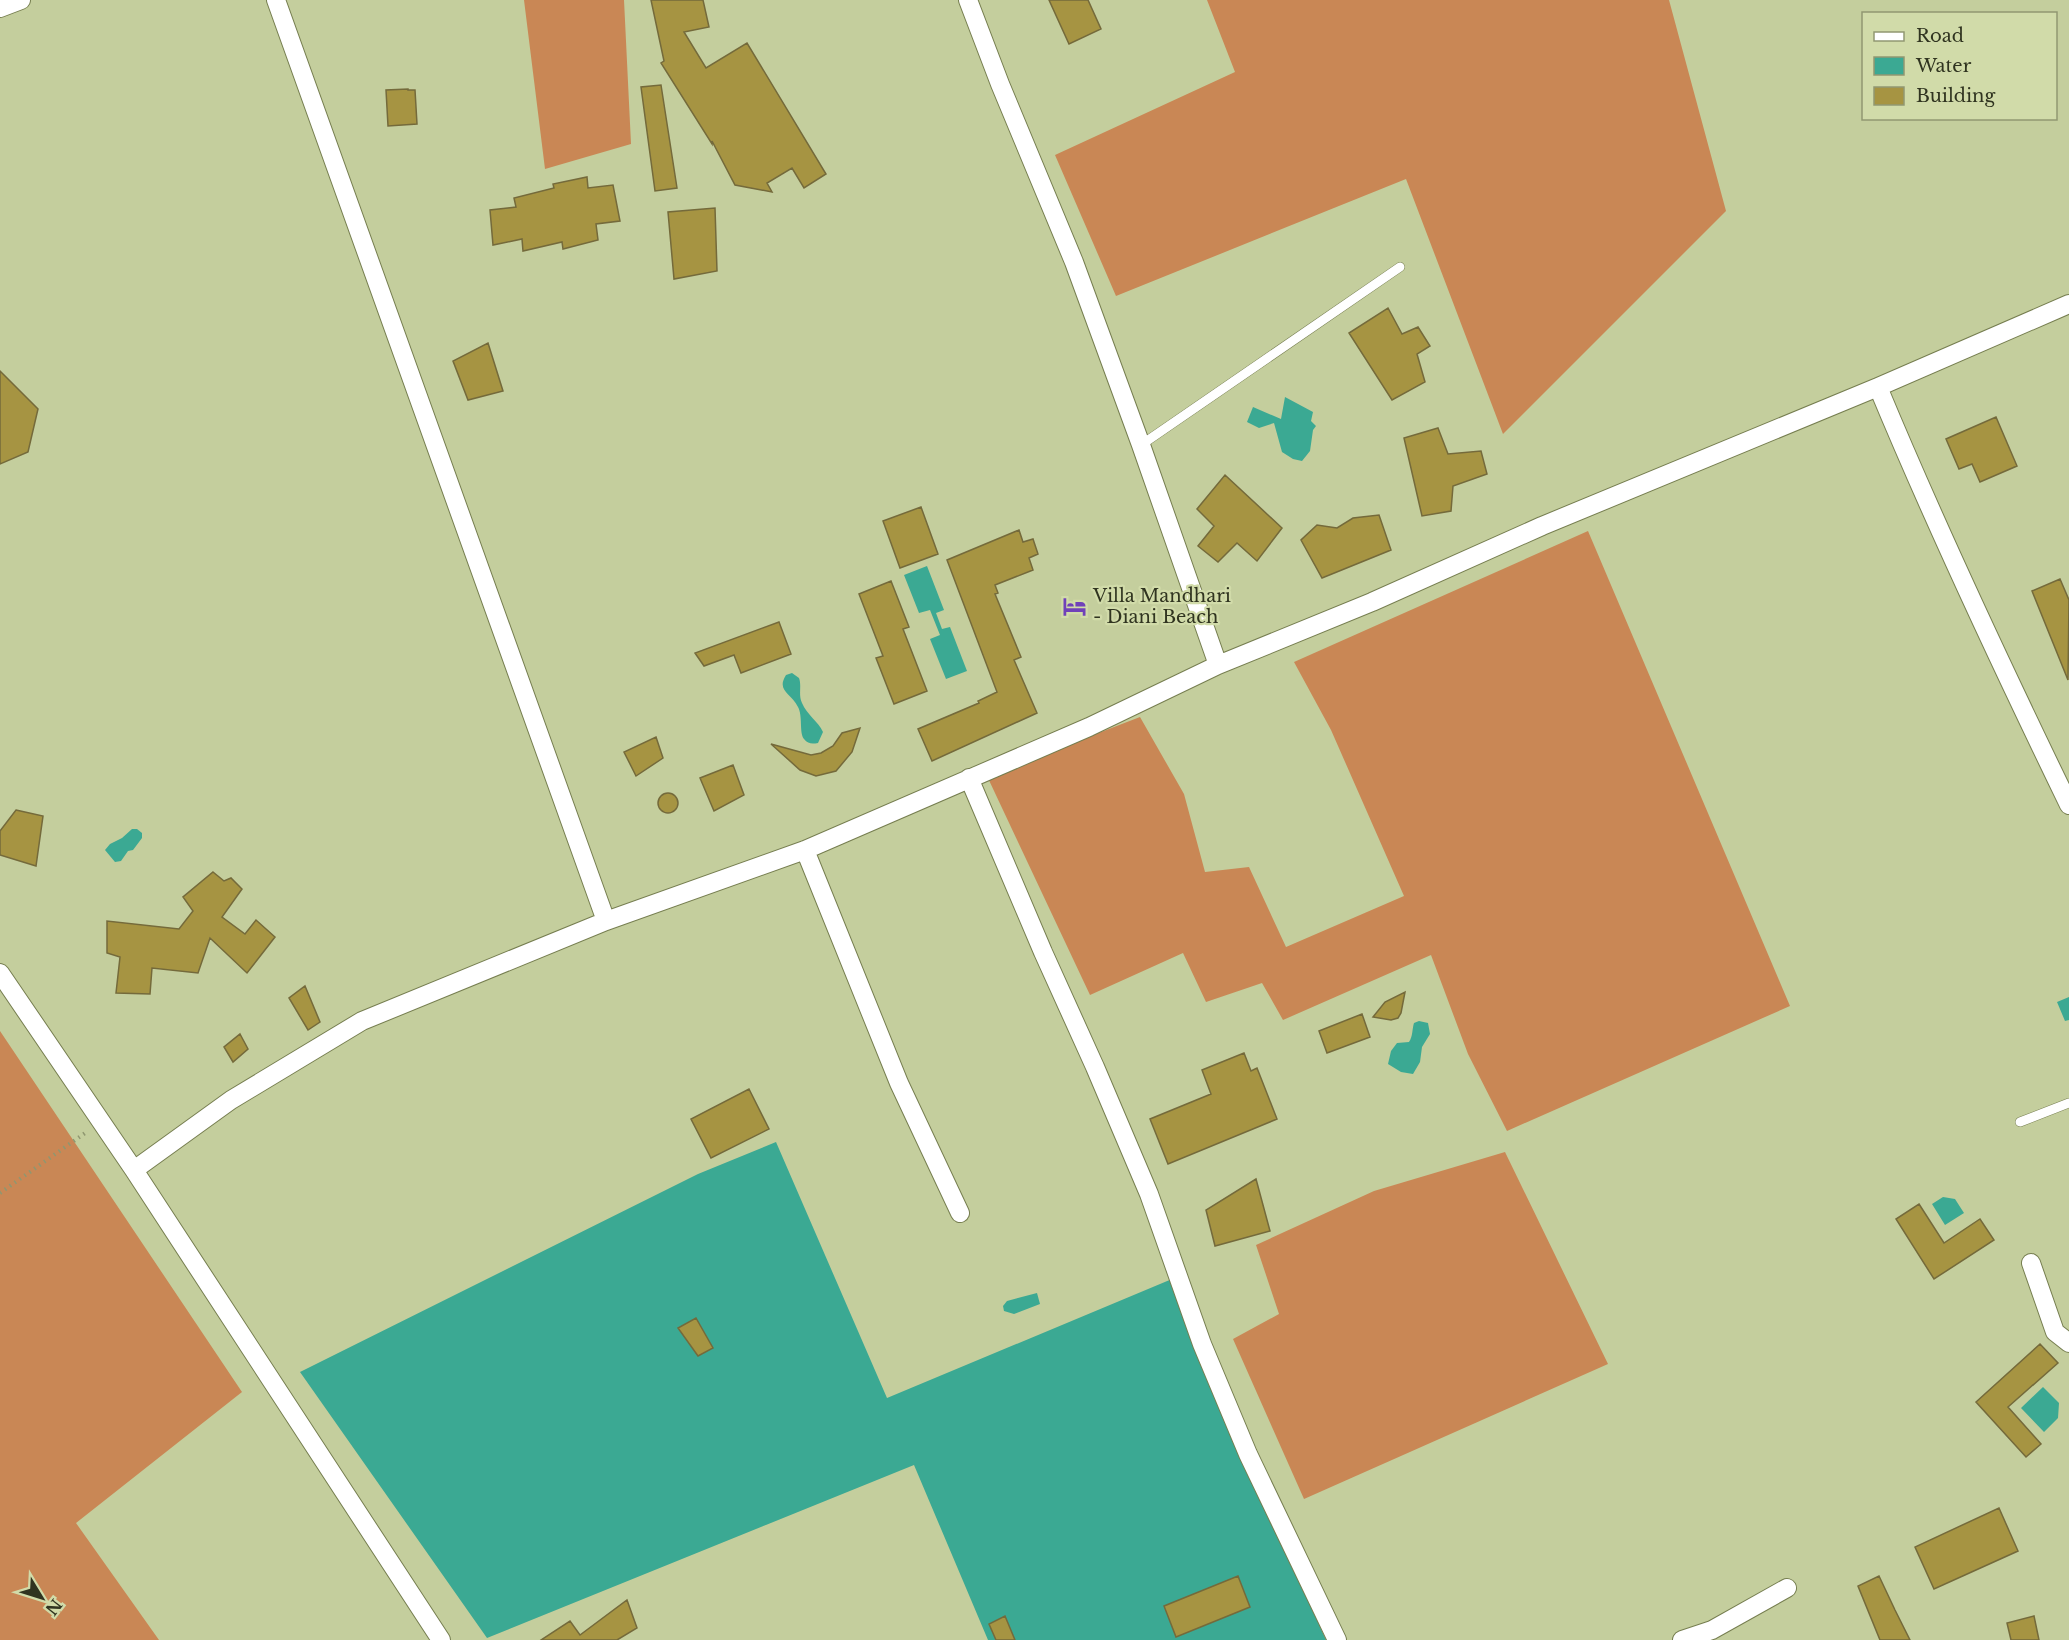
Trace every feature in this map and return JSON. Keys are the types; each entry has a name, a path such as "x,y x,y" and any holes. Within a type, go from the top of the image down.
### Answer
{"street":[{"path":"0,8 21,0"},
{"path":"276,0 606,921"},
{"path":"968,0 1000,84 1074,262 1218,665"},
{"path":"134,1170 231,1100 362,1021 606,921 805,850 1089,727 1218,665 1372,603 1542,526 1878,387 2069,304"},
{"path":"1878,387 1921,490 2069,805"},
{"path":"969,778 1144,1184 1202,1344 1248,1454 1337,1640"},
{"path":"805,850 899,1083 960,1213"},
{"path":"0,973 134,1170 441,1640"},
{"path":"2031,1263 2055,1332 2069,1343"},
{"path":"1682,1640 1712,1630 1787,1588"}],"lane":[{"path":"1141,445 1400,267"},
{"path":"2020,1122 2069,1103"}],"path":[{"path":"0,1193 101,1122"}],"shaded area":[{"path":"524,0 624,0 631,144 545,169"},
{"path":"1207,0 1669,0 1726,211 1503,434 1406,179 1116,296 1055,155 1235,72"},
{"path":"1588,531 1790,1006 1507,1131 1468,1054 1431,955 1283,1020 1262,983 1206,1002 1183,953 1090,995 987,776 1140,717 1184,794 1205,872 1249,867 1286,947 1404,896 1331,730 1294,662"},
{"path":"0,1031 242,1392 76,1523 159,1640 0,1640"},
{"path":"1505,1152 1608,1364 1304,1499 1233,1339 1279,1314 1256,1245 1374,1191"}],"water":[{"path":"1285,397 1313,412 1311,421 1316,426 1313,430 1310,451 1302,461 1293,459 1282,452 1274,423 1259,428 1247,422 1253,407 1281,419"},
{"path":"927,566 944,610 936,613 942,629 950,627 967,671 946,679 930,639 940,635 930,610 919,613 904,575"},
{"path":"792,673 799,678 800,697 804,707 823,732 818,743 810,743 804,739 798,707 784,688 783,680 786,675"},
{"path":"132,829 137,829 142,833 142,838 121,861 115,862 105,850"},
{"path":"2069,997 2069,1020 2065,1021 2057,1002"},
{"path":"1419,1021 1428,1023 1430,1034 1422,1047 1420,1062 1413,1074 1401,1072 1388,1064 1391,1051 1397,1043 1409,1042 1414,1023"},
{"path":"776,1142 887,1398 1172,1279 1240,1449 1326,1640 988,1640 914,1465 487,1638 300,1372 698,1174"},
{"path":"1943,1197 1955,1199 1964,1213 1945,1225 1932,1204"},
{"path":"1037,1293 1040,1304 1014,1314 1004,1311 1003,1306 1007,1301"},
{"path":"2043,1387 2059,1403 2058,1418 2044,1432 2021,1408"}],"building":[{"path":"651,0 703,0 709,27 684,32 706,68 747,43 826,174 804,188 792,168 767,183 772,192 735,185 712,141 712,144 661,63 664,61"},
{"path":"1049,0 1088,0 1101,29 1069,44"},
{"path":"661,85 677,188 655,191 641,87"},
{"path":"386,90 415,90 417,124 388,126"},
{"path":"587,177 588,188 613,185 620,221 596,224 598,240 563,249 562,242 523,251 522,239 493,245 490,210 516,207 514,198 554,188 553,184"},
{"path":"715,208 717,271 674,279 668,212"},
{"path":"1388,308 1402,334 1418,327 1430,346 1417,354 1425,382 1392,400 1349,333"},
{"path":"488,343 503,391 468,400 453,361"},
{"path":"0,371 38,409 28,452 0,464"},
{"path":"1996,417 2017,466 1980,482 1972,464 1959,469 1946,439"},
{"path":"1438,428 1448,454 1481,451 1487,474 1453,486 1451,511 1422,516 1404,438"},
{"path":"1225,475 1282,528 1257,561 1237,543 1218,562 1198,546 1214,526 1197,509"},
{"path":"921,507 938,554 900,568 883,521"},
{"path":"1379,515 1391,550 1322,578 1301,540 1317,525 1337,528 1353,518"},
{"path":"1019,530 1023,542 1033,539 1038,554 1029,558 1033,570 995,585 998,593 995,594 1021,657 1014,660 1037,713 932,761 918,729 979,703 978,701 997,692 947,560"},
{"path":"2060,579 2069,600 2068,680 2032,591"},
{"path":"891,581 909,627 903,629 927,691 894,704 876,658 883,656 859,594"},
{"path":"779,622 791,654 741,673 734,655 704,666 695,653"},
{"path":"860,728 852,752 836,771 816,776 800,770 771,744 811,755 821,753 833,746 842,733"},
{"path":"656,737 663,758 636,776 624,752"},
{"path":"733,765 744,795 714,811 700,778"},
{"path":"668,793 675,796 678,803 675,810 668,813 661,810 658,803 661,796"},
{"path":"16,810 43,816 36,866 0,855 0,831"},
{"path":"213,872 224,881 231,878 242,889 222,917 245,934 256,920 275,937 247,973 210,938 198,973 152,968 150,994 116,993 120,957 107,953 107,921 179,929 193,911 183,897"},
{"path":"305,986 320,1022 308,1030 289,998"},
{"path":"1405,992 1398,1018 1391,1020 1373,1017 1385,1002"},
{"path":"1362,1014 1370,1037 1327,1053 1319,1031"},
{"path":"240,1034 248,1049 233,1062 224,1047"},
{"path":"1244,1053 1251,1071 1257,1068 1277,1119 1168,1164 1150,1119 1211,1094 1202,1070"},
{"path":"749,1089 769,1129 711,1158 691,1119"},
{"path":"1256,1179 1270,1231 1215,1246 1206,1210"},
{"path":"1919,1204 1944,1243 1980,1219 1994,1240 1934,1279 1896,1219"},
{"path":"696,1318 713,1348 698,1356 678,1328"},
{"path":"2040,1344 2058,1363 2008,1407 2041,1444 2026,1457 1976,1402"},
{"path":"1999,1508 2018,1551 1934,1589 1915,1547"},
{"path":"1238,1576 1250,1607 1176,1637 1164,1606"},
{"path":"1879,1576 1910,1640 1880,1640 1858,1586"},
{"path":"627,1600 637,1628 617,1640 541,1640 570,1621 580,1635"},
{"path":"1005,1616 1015,1640 996,1640 989,1624"},
{"path":"2034,1616 2039,1640 2011,1640 2007,1623"}],"place":[{"name":"Villa Mandhari - Diani Beach","path":"1075,606"}]}
